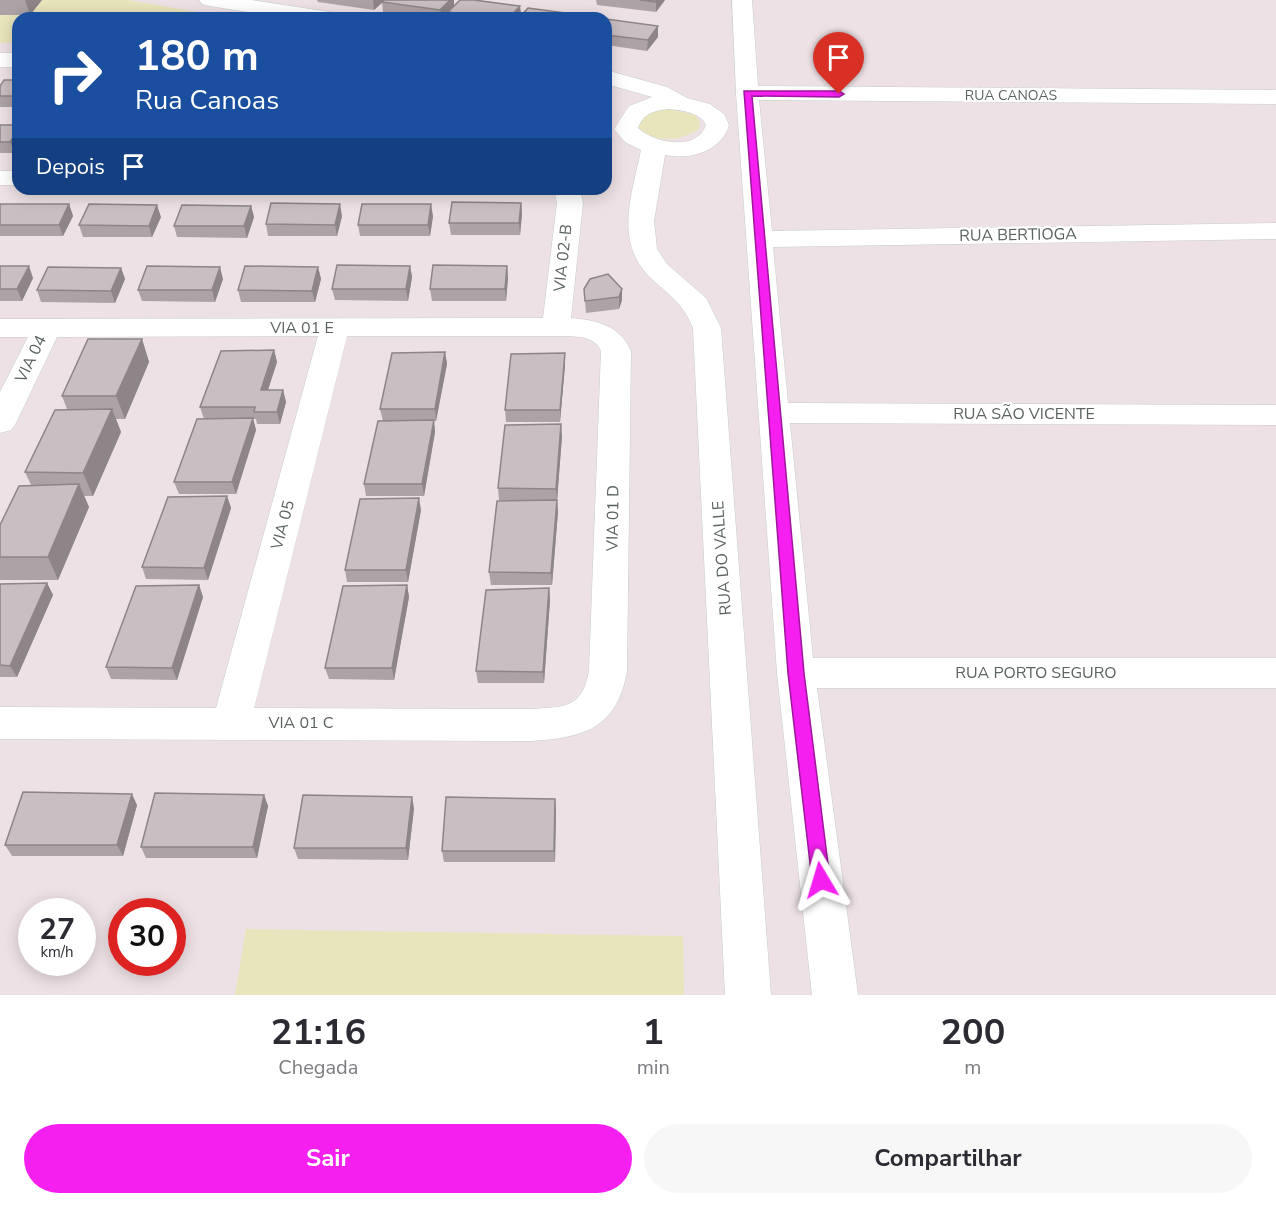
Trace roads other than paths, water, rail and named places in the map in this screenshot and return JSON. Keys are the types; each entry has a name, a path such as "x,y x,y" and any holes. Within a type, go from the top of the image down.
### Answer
{"street":[{"path":"209,0 290,12"},
{"path":"742,0 747,93 796,673 835,995"},
{"path":"612,79 659,92 701,109 715,118 717,125 715,133 703,142 684,148 623,121"},
{"name":"RUA CANOAS","path":"747,93 1276,97"},
{"path":"623,121 629,102 682,103"},
{"path":"623,121 631,114 653,104"},
{"name":"RUA DO VALLE","path":"623,121 643,218 643,249 648,260 699,306 708,328 748,995"},
{"name":"VIA 02-B","path":"556,328 570,203 568,195"},
{"name":"RUA BERTIOGA","path":"760,239 1276,231"},
{"name":"VIA 01 E","path":"0,328 581,328 604,334"},
{"name":"VIA 04","path":"0,423 47,328"},
{"name":"VIA 05","path":"231,723 335,328"},
{"name":"VIA 01 D","path":"598,705 606,690 610,640 616,351 614,344 604,334"},
{"name":"RUA SÃO VICENTE","path":"773,413 1276,415"},
{"name":"RUA PORTO SEGURO","path":"796,673 1276,673"},
{"name":"VIA 01 C","path":"0,723 555,723 585,716 598,705"}]}
